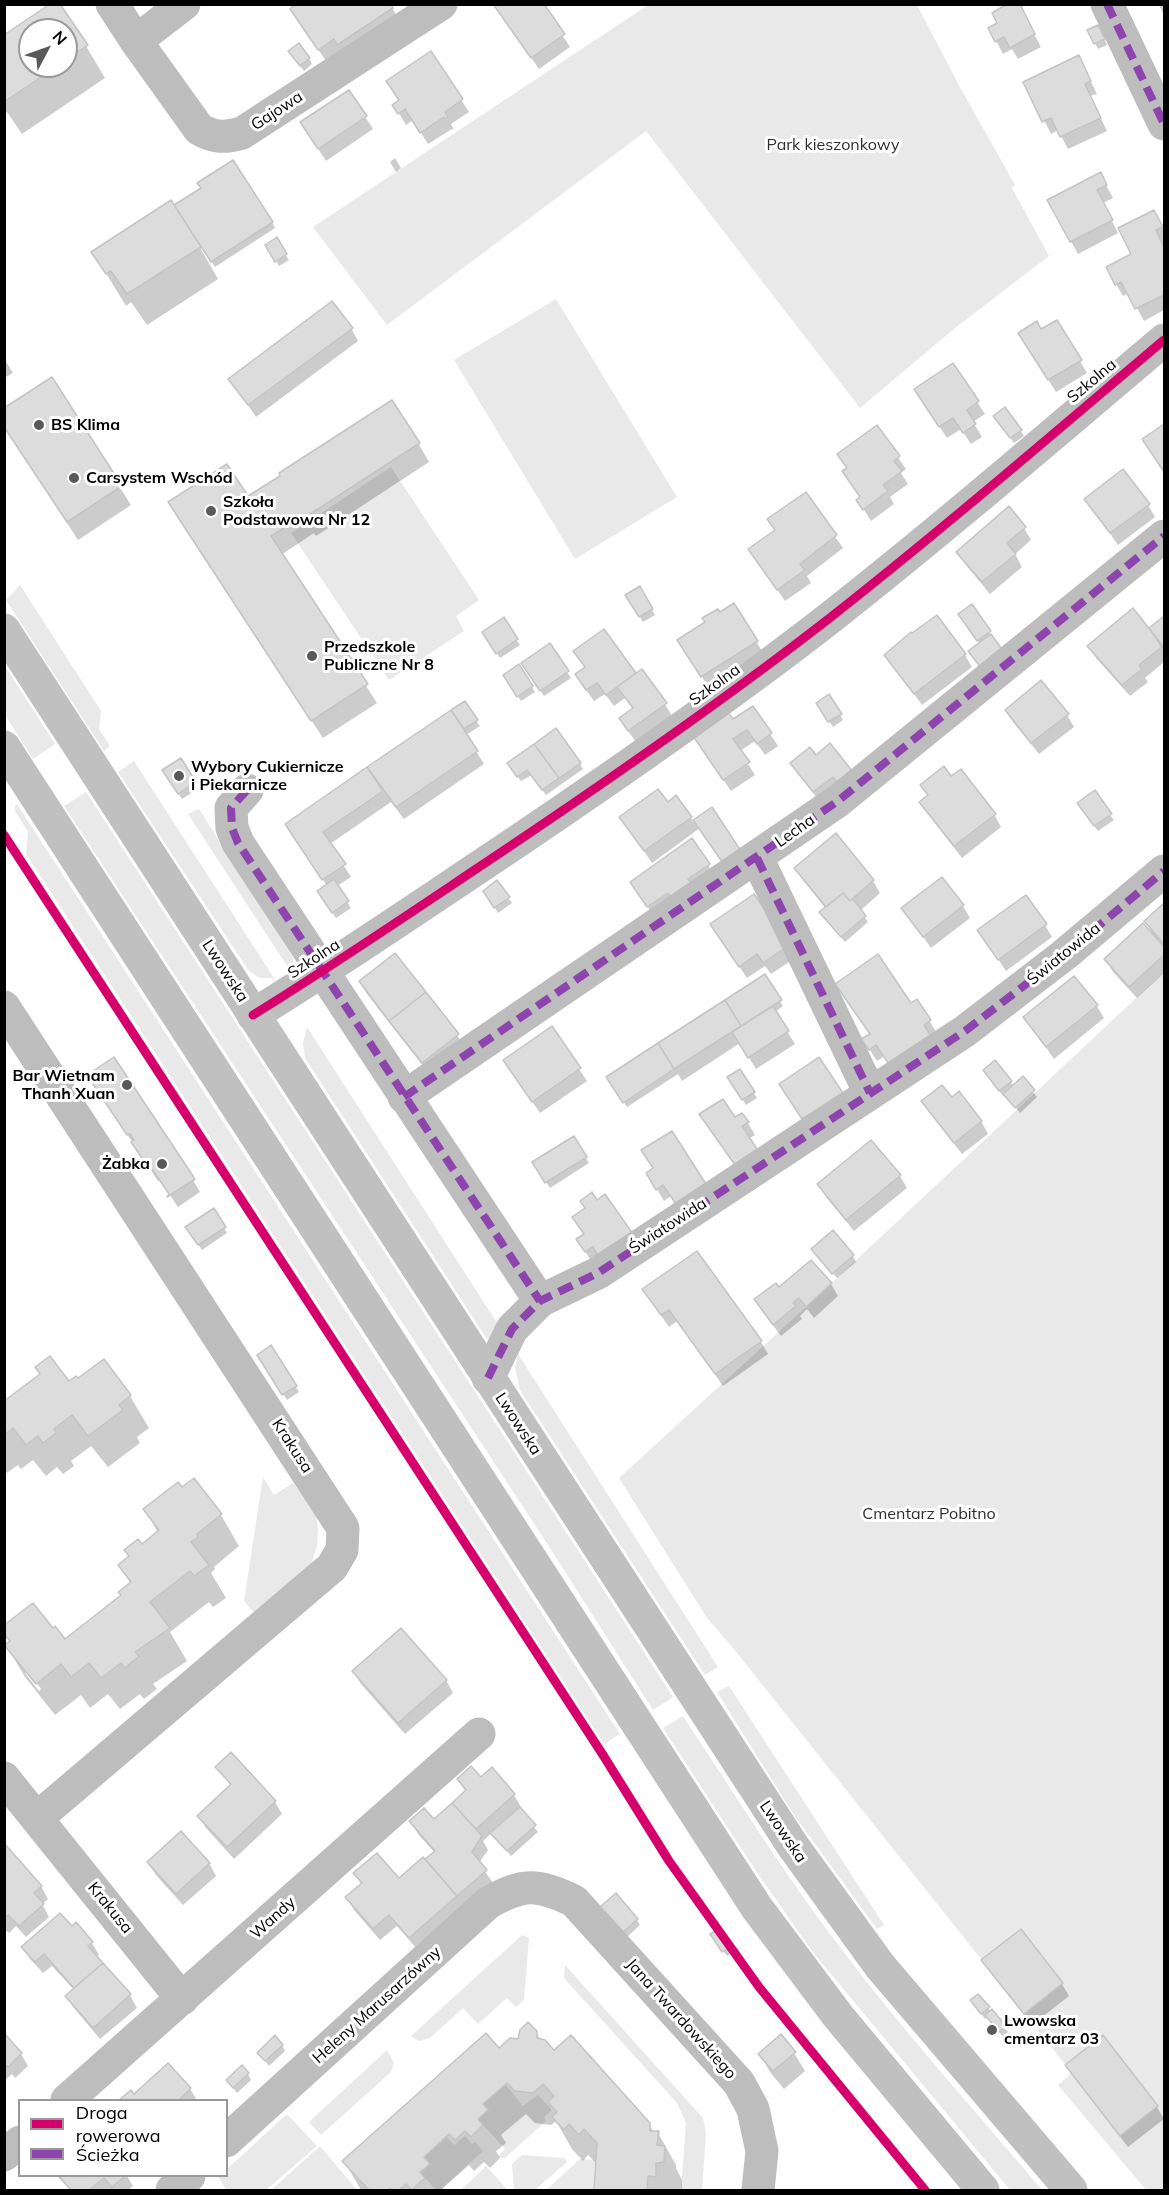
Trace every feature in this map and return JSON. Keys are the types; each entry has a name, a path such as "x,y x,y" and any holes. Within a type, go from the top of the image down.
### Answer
{"main road":[{"name":"Lwowska","path":"4,630 707,1716 835,1907 895,1983 1071,2190"},
{"path":"4,747 757,1908 838,2016 983,2190"}],"street":[{"path":"112,4 136,41 184,4"},
{"name":"Gajowa","path":"136,41 199,129 212,136 226,138 242,133 441,4"},
{"path":"1107,4 1164,124"},
{"name":"Szkolna","path":"254,1015 571,805 761,670 832,616 1016,466 1164,340"},
{"name":"Lecha","path":"404,1097 838,801 1164,536"},
{"path":"247,789 231,808 232,828 238,843 540,1301"},
{"path":"757,858 870,1093"},
{"name":"Światowida","path":"488,1378 512,1329 540,1301 598,1273 965,1031 1064,955 1164,871"},
{"name":"Krakusa","path":"4,1007 343,1528 342,1550 332,1567 37,1818"},
{"name":"Wandy","path":"68,2099 478,1734"},
{"name":"Krakusa","path":"4,1778 182,1999"},
{"name":"Heleny Marusarzówny","path":"228,2139 488,1903 512,1890 537,1887"},
{"name":"Jana Twardowskiego","path":"537,1887 574,1901 739,2083 753,2109 762,2151 758,2190"},
{"path":"4,2155 18,2144"},
{"path":"172,2190 187,2177"}],"green space":[{"name":"Park kieszonkowy","path":"648,5 917,5 1015,185 1012,188 1049,256 955,328 860,408 646,131 387,325 313,227"},
{"path":"556,299 677,497 575,559 454,360"},
{"path":"391,467 479,600 456,616 464,631 389,680 291,533"},
{"path":"20,585 101,711 99,729 110,746 104,751 6,600"},
{"path":"5,666 55,744 33,759 5,715"},
{"path":"134,761 274,978 260,978 249,971 118,772"},
{"path":"86,792 673,1697 653,1710 550,1548 64,806"},
{"path":"17,804 620,1734 604,1744 26,854 28,832 15,811"},
{"path":"199,809 288,949 293,958 293,966 289,969 188,814"},
{"name":"Cmentarz Pobitno","path":"1164,972 1164,2190 1146,2190 1058,2085 1072,2073 707,1618 619,1478 806,1307"},
{"path":"307,1027 499,1326 493,1338 487,1339 305,1058 303,1043"},
{"path":"518,1354 718,1667 705,1675 520,1390 515,1367"},
{"path":"263,1477 274,1495 293,1483 316,1515 318,1528 317,1547 310,1567 256,1615 244,1601"},
{"path":"729,1686 884,1925 877,1929 794,1815 717,1692"},
{"path":"683,1716 773,1854 830,1934 907,2032 1042,2190 1010,2190 812,1951 758,1874 663,1728"},
{"path":"522,1935 529,1938 524,2000 516,2007 507,1998 478,2024 463,2008 430,2038 419,2041 411,2036"},
{"path":"565,1965 703,2118 706,2134 702,2190 681,2190 686,2123 677,2103 564,1978"},
{"path":"387,2050 394,2063 391,2072 321,2135 309,2122"},
{"path":"505,2084 523,2106 538,2095 552,2110 544,2117 546,2121 505,2158 500,2158 498,2156 505,2149 478,2119 489,2110 483,2104"},
{"path":"287,2114 317,2146 266,2190 226,2190 219,2177 228,2177 228,2168"},
{"path":"465,2136 483,2151 440,2190 436,2190 420,2172 430,2163 424,2157 447,2137 454,2145"},
{"path":"320,2146 357,2190 271,2190"},
{"path":"522,2155 564,2158 567,2162 535,2190 514,2190 512,2164"},
{"path":"580,2159 595,2160 594,2190 546,2190"},
{"path":"486,2166 506,2190 461,2190"}],"building":[{"path":"50,4 60,4 70,18 29,18"},
{"path":"296,4 391,4 393,8 337,45 334,39 318,50 290,9"},
{"path":"493,4 544,4 565,34 531,58"},
{"path":"1007,4 1020,4 1035,34 1010,48 1004,37 995,42 988,28 997,23 992,13"},
{"path":"1098,25 1105,39 1094,44 1087,30"},
{"path":"18,26 18,78 39,78 4,102 4,35"},
{"path":"78,30 88,45 78,52"},
{"path":"299,43 310,58 300,66 288,51"},
{"path":"431,51 463,99 445,112 448,117 445,119 444,117 420,133 405,109 398,114 392,105 399,100 386,81"},
{"path":"1079,55 1091,81 1085,84 1101,118 1060,137 1051,118 1042,122 1023,82"},
{"path":"349,90 367,116 318,149 300,122"},
{"path":"233,160 273,222 211,262 174,205 201,188 197,183"},
{"path":"1101,172 1107,185 1097,190 1113,220 1070,242 1047,200"},
{"path":"171,200 201,247 127,294 111,271 106,274 91,252"},
{"path":"1154,210 1163,227 1156,230 1164,248 1164,295 1135,309 1121,282 1115,285 1106,267 1131,254 1118,228"},
{"path":"277,237 287,254 275,262 265,245"},
{"path":"332,301 353,328 248,405 228,379"},
{"path":"1057,320 1082,360 1048,380 1018,333 1037,321 1041,329"},
{"path":"953,363 979,401 967,410 976,424 963,433 953,418 939,427 914,389"},
{"path":"52,377 122,486 67,522 4,427 4,408"},
{"path":"392,400 420,443 304,518 303,516 271,536 368,684 311,721 168,502 227,464 248,496 280,476 279,473"},
{"path":"1005,407 1022,430 1010,438 993,416"},
{"path":"1164,424 1164,472 1142,439"},
{"path":"877,425 900,456 894,461 902,471 883,485 888,491 863,510 856,500 860,497 842,471 847,468 837,454"},
{"path":"1123,469 1150,504 1110,533 1084,499"},
{"path":"806,492 837,535 800,564 805,570 777,590 748,549 775,530 767,519"},
{"path":"1009,506 1026,527 1007,543 1016,554 982,582 956,552"},
{"path":"640,586 653,609 639,617 625,595"},
{"path":"734,603 758,641 701,677 677,640 705,622 702,618 718,609 720,612"},
{"path":"972,604 991,631 977,641 958,614"},
{"path":"1133,608 1163,646 1139,665 1142,669 1122,685 1087,646"},
{"path":"937,615 966,654 914,694 884,655 911,632"},
{"path":"1164,616 1164,650 1149,628"},
{"path":"504,617 518,639 496,654 482,632"},
{"path":"604,629 636,673 606,695 597,683 586,690 575,674 585,667 573,651"},
{"path":"991,634 1004,652 981,668 968,651"},
{"path":"550,643 569,671 540,691 521,663"},
{"path":"519,664 533,686 517,697 503,675"},
{"path":"642,669 667,703 628,731 619,718 633,708 617,687"},
{"path":"1041,680 1069,714 1031,743 1005,710"},
{"path":"829,694 842,714 828,722 816,703"},
{"path":"465,701 478,720 464,729 451,710"},
{"path":"753,706 772,733 757,744 747,730 733,739 750,762 723,780 691,733 726,709 733,719"},
{"path":"451,710 478,751 396,807 367,767"},
{"path":"556,728 581,763 559,778 534,744"},
{"path":"830,743 853,772 839,784 833,777 813,792 790,763 810,747 816,755"},
{"path":"534,744 559,778 542,790 527,770 517,777 507,763"},
{"name":"Wybory Cukiernicze i Piekarnicze","path":"181,758 196,782 178,794 162,770"},
{"path":"944,766 951,776 961,769 996,814 954,846 919,802 928,795 920,785"},
{"path":"367,767 383,791 323,832 346,864 322,880 285,824"},
{"path":"658,789 668,802 676,795 692,817 644,851 619,817"},
{"path":"1095,790 1112,814 1094,826 1077,803"},
{"path":"712,807 743,854 725,866 693,820"},
{"path":"836,833 874,880 850,901 843,893 826,907 794,868"},
{"path":"692,838 710,864 688,879 693,886 673,900 668,893 647,907 630,882"},
{"path":"942,877 964,905 923,937 901,908"},
{"path":"334,879 349,901 332,913 317,891"},
{"path":"497,880 510,897 494,908 483,891"},
{"path":"843,893 850,901 853,899 866,916 841,937 819,912"},
{"path":"754,894 789,945 763,963 757,954 739,967 710,924"},
{"path":"1026,895 1047,924 998,960 977,930"},
{"path":"1164,903 1164,944 1144,921"},
{"path":"1143,923 1164,947 1164,955 1129,987 1104,959"},
{"path":"395,953 426,992 389,1021 359,981"},
{"path":"878,954 911,1003 917,999 931,1020 924,1025 935,1043 893,1070 876,1045 869,1050 861,1039 870,1034 835,984"},
{"path":"765,974 782,1000 741,1026 725,1000"},
{"path":"1074,976 1098,1005 1046,1047 1023,1017"},
{"path":"426,992 459,1034 422,1063 389,1021"},
{"path":"725,1000 741,1026 674,1069 658,1043"},
{"path":"773,1006 789,1031 748,1058 732,1032"},
{"path":"552,1026 581,1068 532,1102 503,1060"},
{"path":"658,1043 674,1069 623,1103 606,1077"},
{"path":"114,1057 195,1179 167,1197 169,1194 131,1142 134,1140 130,1134 127,1135 87,1075"},
{"path":"819,1057 843,1093 802,1119 779,1084"},
{"path":"995,1060 1012,1081 999,1091 983,1070"},
{"path":"740,1069 755,1092 742,1100 727,1077"},
{"path":"1023,1076 1035,1090 1015,1108 1003,1094"},
{"path":"942,1085 952,1097 959,1091 982,1121 954,1143 921,1101"},
{"path":"723,1099 735,1117 742,1113 749,1122 742,1126 757,1149 735,1165 699,1114"},
{"path":"672,1131 706,1184 676,1204 663,1185 656,1190 646,1173 653,1168 641,1150"},
{"path":"574,1136 587,1157 545,1183 532,1162"},
{"path":"871,1140 901,1175 846,1220 817,1184"},
{"path":"592,1192 597,1200 605,1194 633,1234 599,1257 593,1247 585,1252 576,1239 584,1234 572,1217 585,1208 580,1201"},
{"path":"214,1208 226,1227 198,1245 185,1227"},
{"path":"833,1230 854,1255 832,1274 811,1249"},
{"path":"697,1251 762,1341 715,1374 669,1310 661,1315 642,1289"},
{"path":"811,1260 832,1283 806,1307 799,1298 793,1303 796,1306 773,1325 754,1299 776,1283 779,1287"},
{"path":"271,1345 297,1386 282,1395 257,1355"},
{"path":"50,1356 69,1381 76,1376 78,1378 104,1359 131,1395 119,1405 123,1410 88,1436 72,1415 54,1429 56,1433 43,1443 38,1436 26,1445 13,1428 4,1435 4,1401 40,1374 35,1367"},
{"path":"194,1478 222,1514 197,1534 198,1537 191,1542 209,1565 194,1576 190,1571 150,1602 170,1628 135,1652 139,1656 125,1668 121,1663 101,1678 89,1663 71,1677 61,1664 36,1684 4,1645 10,1641 4,1634 4,1625 33,1603 65,1639 121,1595 118,1592 131,1582 118,1565 129,1556 124,1550 138,1539 142,1544 159,1530 143,1509 178,1482 182,1487"},
{"path":"401,1628 447,1680 398,1723 352,1671"},
{"path":"231,1752 276,1801 227,1847 197,1816 231,1784 215,1767"},
{"path":"471,1766 481,1777 492,1767 515,1794 476,1829 452,1803 466,1790 457,1779"},
{"path":"452,1803 482,1836 472,1852 487,1870 457,1896 425,1859 435,1851 409,1821 424,1808 434,1819"},
{"path":"520,1807 536,1825 507,1851 490,1833"},
{"path":"181,1831 210,1863 176,1894 147,1862"},
{"path":"4,1843 42,1886 34,1893 44,1904 19,1926 8,1915 4,1919"},
{"path":"377,1853 399,1878 423,1857 457,1896 409,1938 389,1915 373,1929 345,1897 362,1883 353,1873"},
{"path":"616,1893 638,1919 622,1933 600,1907"},
{"path":"60,1913 72,1926 76,1922 93,1942 88,1946 103,1963 74,1988 44,1954 35,1962 21,1947"},
{"path":"1021,1929 1063,1983 1024,2014 981,1960"},
{"path":"717,1930 728,1948 722,1952 710,1934"},
{"path":"103,1963 131,1994 93,2028 65,1996"},
{"path":"978,1994 990,2007 981,2014 970,2000"},
{"path":"992,2009 1006,2026 999,2032 985,2015"},
{"path":"528,2022 537,2031 537,2038 545,2040 554,2050 571,2035 650,2123 650,2131 659,2131 657,2145 665,2146 664,2162 656,2163 656,2177 648,2176 647,2190 594,2190 597,2143 584,2129 579,2135 569,2124 564,2130 552,2117 557,2112 548,2102 554,2096 543,2084 533,2093 515,2091 507,2083 483,2104 488,2110 478,2119 483,2125 471,2137 465,2131 455,2140 449,2134 424,2157 430,2164 420,2172 425,2178 412,2190 406,2184 399,2190 390,2188 369,2190 342,2161 486,2033 499,2048 510,2038 518,2039 520,2030"},
{"path":"4,2033 22,2053 8,2067 4,2063"},
{"path":"781,2034 796,2052 773,2071 758,2054"},
{"path":"275,2035 283,2045 265,2061 257,2053"},
{"path":"1103,2035 1158,2106 1120,2136 1065,2065"},
{"path":"168,2063 191,2088 180,2099 120,2099 131,2090 134,2094"},
{"path":"242,2065 249,2073 233,2088 226,2080"},
{"path":"60,2177 124,2177 112,2187 104,2178 89,2190 71,2190"}],"marked path":[{"path":"1107,4 1164,124"},
{"path":"404,1097 838,801 1164,536"},
{"path":"247,790 231,808 232,828 238,843 540,1301"},
{"path":"757,858 870,1093"},
{"path":"488,1378 512,1329 540,1301 598,1273 965,1031 1064,955 1164,871"}],"cycle path":[{"path":"253,1015 349,954 547,821 751,677 831,617 915,549 1164,340"},
{"path":"4,835 603,1755 669,1861 759,1987 925,2190"}],"place":[{"name":"BS Klima","path":"39,425"},
{"name":"Carsystem Wschód","path":"74,478"},
{"name":"Szkoła Podstawowa Nr 12","path":"211,511"},
{"name":"Przedszkole Publiczne Nr 8","path":"312,656"},
{"name":"Wybory Cukiernicze i Piekarnicze","path":"179,776"},
{"name":"Bar Wietnam Thanh Xuan","path":"127,1085"},
{"name":"Żabka","path":"162,1164"},
{"name":"Lwowska cmentarz 03","path":"992,2030"}]}
